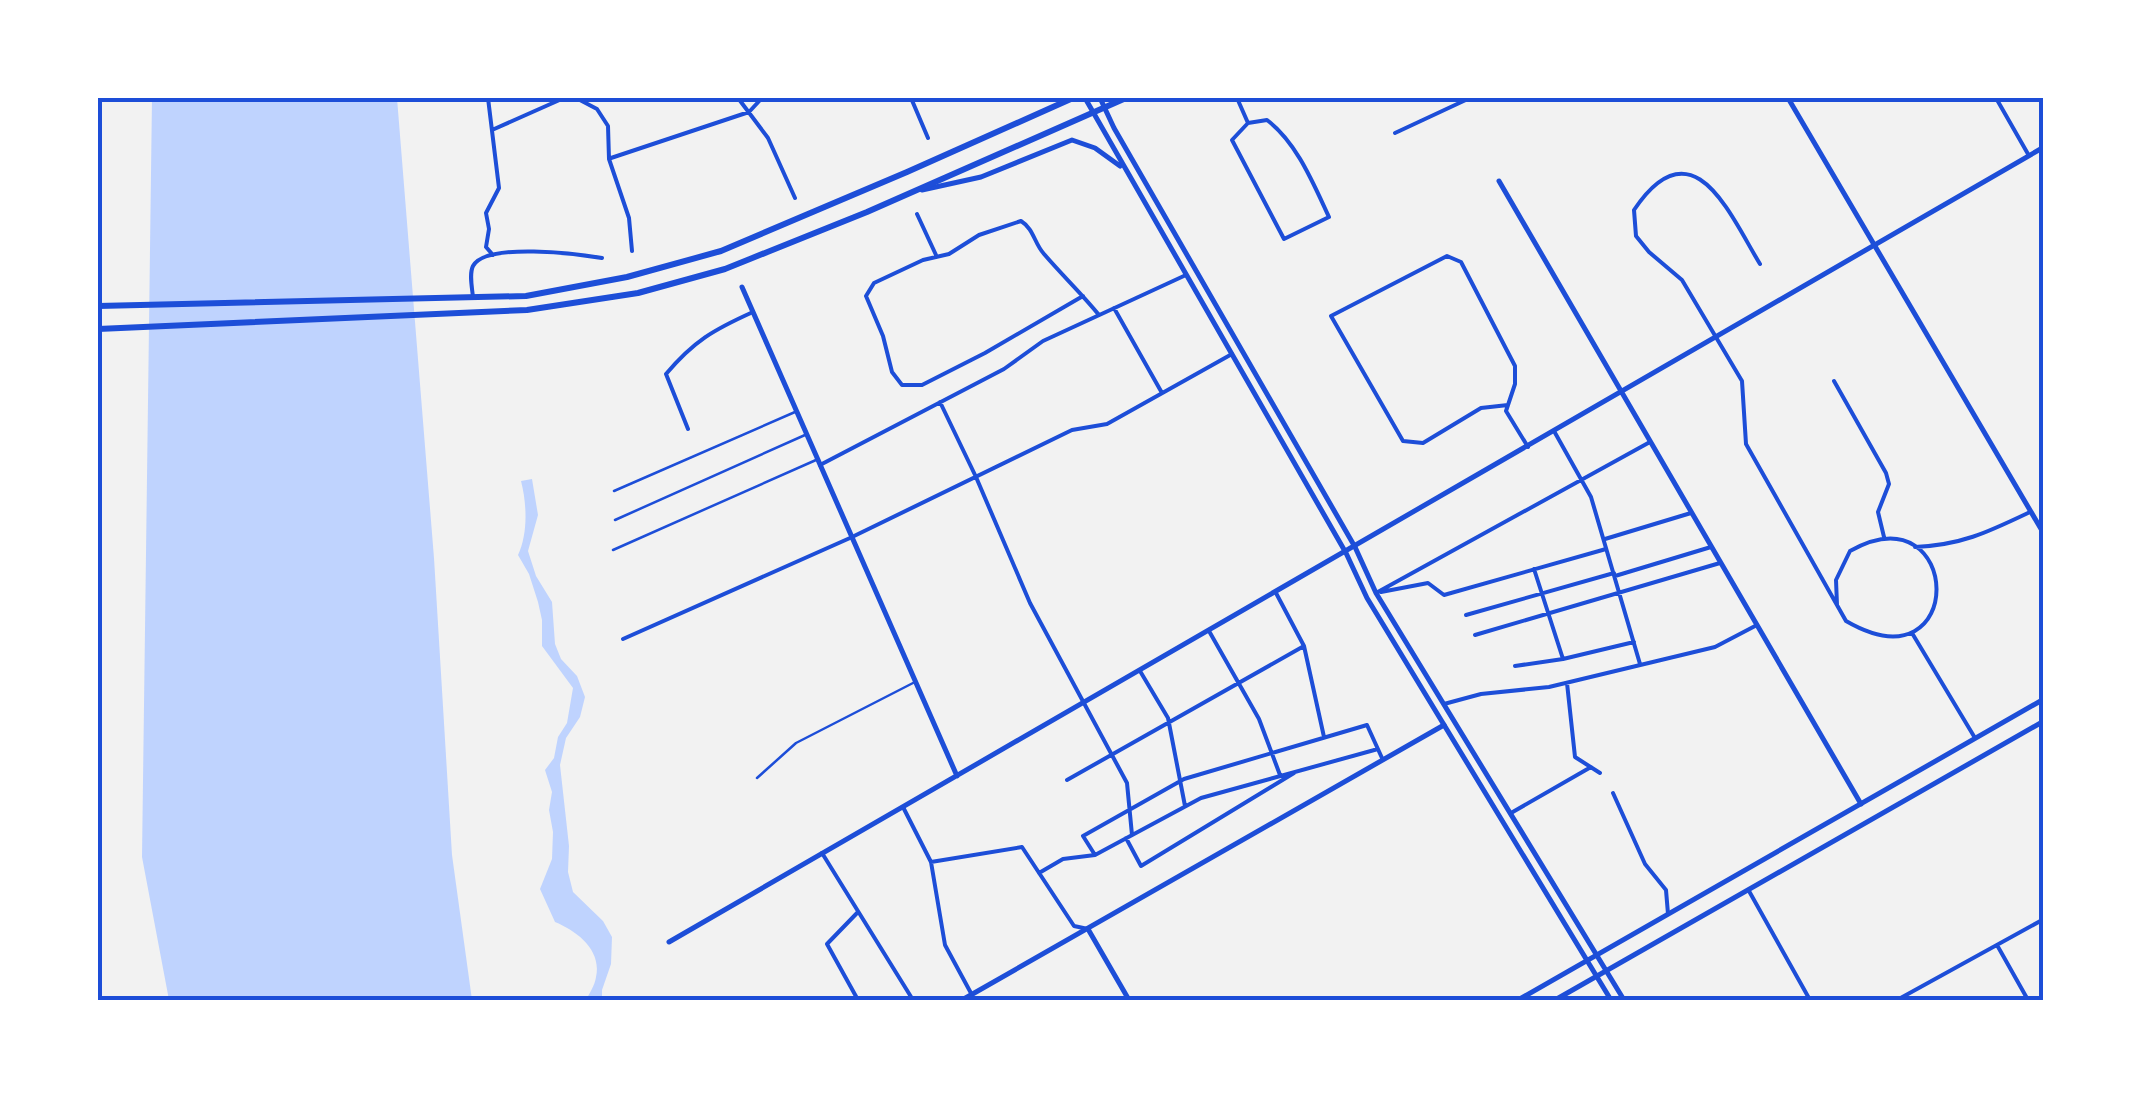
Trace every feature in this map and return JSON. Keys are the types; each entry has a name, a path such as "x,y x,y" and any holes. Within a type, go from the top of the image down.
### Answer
{"main road":[{"path":"98,306 526,296 627,277 721,251 1072,98"},
{"path":"98,329 527,310 638,293 725,269 1126,98"}],"street":[{"path":"488,98 500,188 486,213 486,247 492,255"},
{"path":"492,130 564,98 578,99 597,109 608,126 609,159 628,218 632,251"},
{"path":"738,98 768,138 796,198"},
{"path":"609,159 749,112 762,98"},
{"path":"911,98 928,138"},
{"path":"1086,98 1346,553 1367,598 1611,1000"},
{"path":"1100,98 1355,548 1376,593 1624,1000"},
{"path":"1237,98 1248,124"},
{"path":"1395,133 1470,98"},
{"path":"1788,98 2044,534"},
{"path":"1996,98 2029,155"},
{"path":"1267,120 1282,131 1329,217 1284,239 1232,140 1248,124 1267,120"},
{"path":"909,193 981,178 1072,140 1095,148 1125,169"},
{"path":"670,942 2044,147"},
{"path":"1760,264 1724,201 1702,181 1678,174 1656,184 1634,210 1634,226 1642,244 1682,280 1742,381 1746,444 1846,621 1868,634 1891,638 1912,633 1924,624 1933,608 1938,589 1935,572 1927,556 1914,546 1884,537 1850,551 1836,580 1837,605"},
{"path":"1499,181 1861,804"},
{"path":"918,214 937,257"},
{"path":"1083,296 922,384 902,386 892,372 883,336 866,296 874,283 949,254 979,235 1021,222 1030,227 1040,250 1100,314"},
{"path":"473,297 471,270 476,261 492,255 562,250 602,258"},
{"path":"1508,405 1481,408 1423,443 1404,440 1331,316 1447,256 1460,262 1515,366 1515,384 1508,405 1506,411 1528,446"},
{"path":"819,462 1004,369 1043,341 1186,275"},
{"path":"742,287 957,776"},
{"path":"1114,308 1162,393"},
{"path":"688,429 666,374 690,345 712,330 753,312"},
{"path":"624,640 850,538 1072,430 1107,424 1232,354"},
{"path":"1834,381 1886,473 1889,484 1878,512 1884,537"},
{"path":"940,402 1030,603 1128,783 1129,836 1141,866 1302,768"},
{"path":"1554,431 1584,480 1640,665"},
{"path":"1376,593 1650,442"},
{"path":"1914,546 1946,546 1976,539 2030,512"},
{"path":"1604,539 1691,513"},
{"path":"1466,615 1711,547"},
{"path":"1376,593 1428,583 1444,594 1607,548"},
{"path":"1475,635 1720,563"},
{"path":"1534,569 1563,659"},
{"path":"1276,593 1304,646 1324,737"},
{"path":"1444,704 1482,694 1567,683 1715,647 1756,625"},
{"path":"1209,631 1259,720 1280,775"},
{"path":"1912,633 1975,738"},
{"path":"1515,666 1634,642"},
{"path":"1067,780 1304,646"},
{"path":"1140,671 1169,724 1185,806"},
{"path":"1567,683 1576,757 1600,773"},
{"path":"1518,1000 2044,699"},
{"path":"1555,1000 2044,721"},
{"path":"1095,855 1082,836 1179,782 1367,725 1382,760"},
{"path":"962,1000 1444,726"},
{"path":"1040,874 1063,859 1095,855 1201,798 1378,748"},
{"path":"1511,814 1591,767"},
{"path":"1613,792 1645,864 1666,890 1668,914"},
{"path":"903,807 931,862 944,945 972,994"},
{"path":"931,862 1022,848 1074,926 1088,928"},
{"path":"822,853 914,1000"},
{"path":"1748,890 1810,1000"},
{"path":"858,912 827,944 858,1000"},
{"path":"1897,1000 2044,919"},
{"path":"1088,928 1129,1000"},
{"path":"1997,945 2028,1000"}],"lane":[{"path":"614,491 796,411"},
{"path":"615,520 806,434"},
{"path":"614,550 819,462"},
{"path":"757,778 796,743 915,682"}],"water":[{"path":"152,98 397,98 434,558 452,855 472,1000 169,1000 142,857"},
{"path":"532,479 538,515 528,551 536,576 552,602 555,644 561,659 577,676 585,697 580,717 566,738 560,765 573,892 603,921 612,937 611,964 602,1000 586,1000 597,967 591,950 579,936 555,922 540,889 552,859 552,792 545,770 554,758 558,737 567,723 573,688 542,646 538,602 518,555 526,519 521,481"}]}
